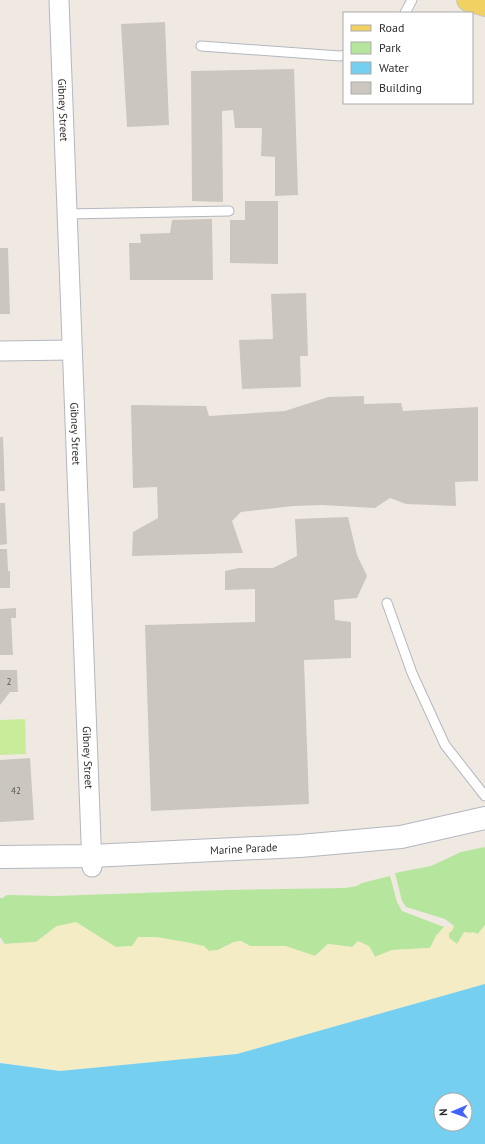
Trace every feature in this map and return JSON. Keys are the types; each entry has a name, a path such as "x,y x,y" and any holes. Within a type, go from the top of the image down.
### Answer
{"main road":[{"path":"468,0 485,5"},
{"name":"Marine Parade","path":"0,868 401,837 485,818"},
{"name":"Marine Parade","path":"0,857 92,861 125,867 241,861 336,854 393,847 485,828"}],"street":[{"name":"Gibney Street","path":"59,0 92,861"},
{"path":"0,351 72,350"}],"lane":[{"path":"406,12 412,0"},
{"path":"201,46 343,55"},
{"path":"67,214 229,211"},
{"path":"387,603 412,673 445,745 485,796"}],"green space":[{"path":"25,719 26,754 0,755 0,720"},
{"path":"485,847 485,925 478,934 472,932 457,944 449,938 449,933 454,926 445,919 406,907 402,901 395,873 431,866 461,852"},
{"path":"390,876 397,902 402,911 444,927 436,936 430,948 392,950 375,957 369,946 352,947 328,944 315,956 285,946 250,946 241,941 234,942 218,950 209,951 132,946 116,947 57,926 36,942 5,944 0,937 0,898 7,895 55,896 226,890 345,888"}],"sand":[{"path":"76,922 116,947 132,946 138,937 157,937 204,946 209,951 218,950 234,942 241,941 250,946 285,946 315,956 328,944 352,947 358,941 369,946 375,957 392,950 430,948 436,936 444,927 454,926 452,931 449,933 449,938 457,944 464,932 478,934 485,925 485,984 237,1054 60,1071 0,1062 0,942 5,944 36,942 57,926"}],"water":[{"path":"485,984 485,1144 0,1144 0,1063 60,1071 237,1054"}],"building":[{"path":"165,22 169,125 127,127 121,24"},
{"path":"294,69 298,195 275,196 275,157 261,156 262,128 235,128 233,110 222,111 223,202 192,201 191,71"},
{"path":"245,201 278,201 278,264 230,263 230,220 245,220"},
{"path":"212,219 213,280 130,280 129,243 141,243 140,234 170,233 172,220"},
{"path":"0,248 8,248 10,314 0,314"},
{"path":"306,293 308,356 300,356 301,387 242,389 239,340 273,339 271,294"},
{"path":"364,396 364,404 401,403 403,411 478,407 478,481 455,482 456,506 406,504 390,498 375,508 322,505 293,506 241,512 232,521 243,553 132,556 133,532 158,518 157,487 133,488 131,405 206,406 209,416 285,411 328,397"},
{"path":"0,437 3,437 5,491 0,491"},
{"path":"0,503 5,503 7,544 0,545"},
{"path":"348,517 357,555 367,576 357,598 334,600 335,620 351,622 351,658 304,660 309,804 151,811 145,625 255,622 255,589 225,590 225,571 239,568 273,568 297,556 295,519"},
{"path":"0,549 7,549 8,571 10,571 10,588 0,588"},
{"path":"16,608 16,618 11,618 13,655 0,655 0,609"},
{"path":"0,670 17,670 18,692 10,692 0,705"},
{"path":"30,758 34,820 0,822 0,760"}]}
